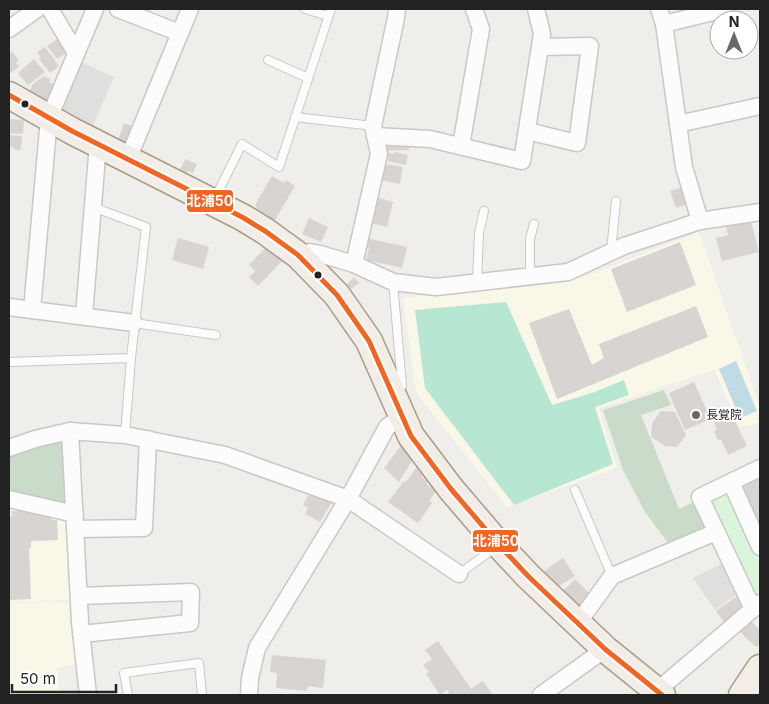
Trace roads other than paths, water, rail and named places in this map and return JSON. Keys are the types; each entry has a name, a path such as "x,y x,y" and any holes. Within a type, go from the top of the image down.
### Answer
{"main road":[{"path":"10,99 265,230 298,255 337,295 369,341 398,407 422,451 499,544 605,649 656,694"},
{"path":"742,695 760,668"}],"street":[{"path":"9,29 37,9"},
{"path":"50,9 76,53"},
{"path":"32,310 49,118 95,9"},
{"path":"118,9 138,12 180,33"},
{"path":"128,159 190,9"},
{"path":"354,264 379,154 374,131 397,9"},
{"path":"461,146 481,29 474,9"},
{"path":"374,131 430,139 522,161 542,34 536,9"},
{"path":"700,221 684,167 662,17 724,9"},
{"path":"527,132 577,144 590,46 540,47"},
{"path":"678,124 760,106"},
{"path":"84,316 98,144"},
{"path":"298,255 310,252 354,264 393,282 436,287 568,272 624,246 700,221 760,212"},
{"path":"9,307 134,323"},
{"path":"249,695 250,678 257,648 348,499 398,407"},
{"path":"70,431 81,634 88,695"},
{"path":"9,448 35,439 70,431 125,435 225,455 348,499 459,574"},
{"path":"9,500 75,521 144,528 148,439"},
{"path":"656,694 757,606 716,532 700,497 760,468"},
{"path":"731,482 760,547"},
{"path":"578,623 612,576 716,532"},
{"path":"79,596 191,592 190,624 81,634"},
{"path":"541,695 605,649"}],"lane":[{"path":"213,202 242,144 279,167 329,12 305,9"},
{"path":"268,60 308,78"},
{"path":"295,117 374,131"},
{"path":"611,252 616,201"},
{"path":"92,207 146,227 134,323 125,435"},
{"path":"477,282 479,233 484,211"},
{"path":"530,277 530,239 534,224"},
{"path":"393,282 402,386 398,407"},
{"path":"134,323 216,335"},
{"path":"9,362 131,358"},
{"path":"575,490 612,576"},
{"path":"459,574 499,544"},
{"path":"128,695 124,673 199,663 202,695"}],"water":[{"path":"736,361 757,411 740,418 719,369"}],"place":[{"name":"長覚院","path":"696,415"}]}
